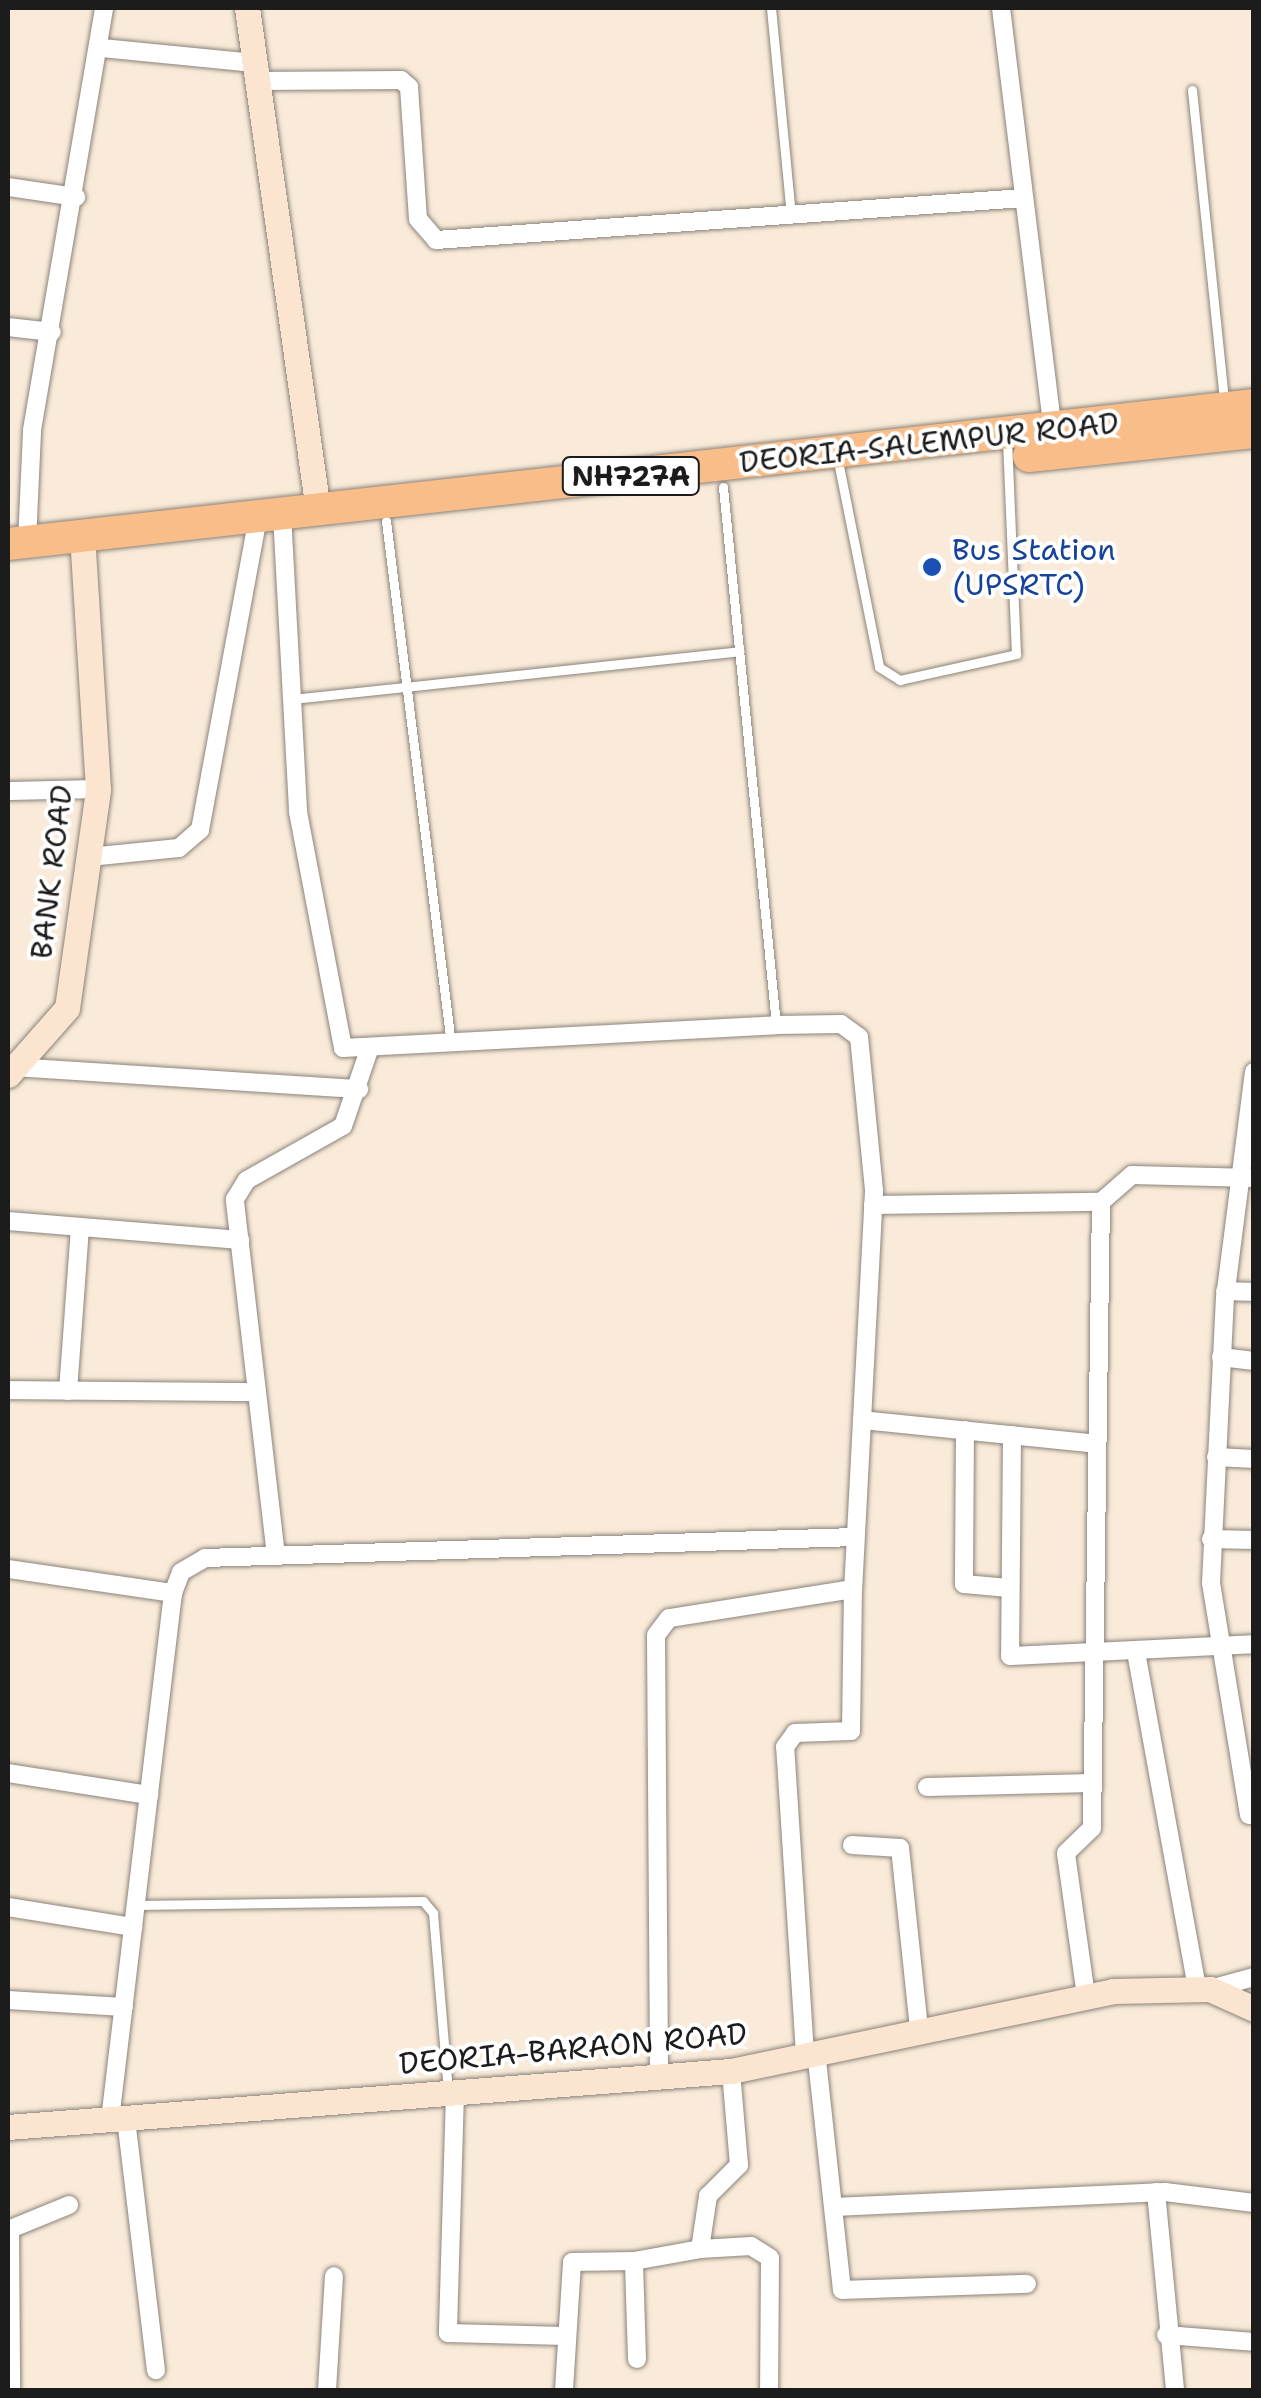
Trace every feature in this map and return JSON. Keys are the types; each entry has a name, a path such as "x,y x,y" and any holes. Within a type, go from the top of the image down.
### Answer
{"highway":[{"name":"DEORIA-SALEMPUR ROAD","path":"1007,447 1052,431 1239,407"},
{"name":"DEORIA-SALEMPUR ROAD","path":"269,524 318,510 1007,447 1254,432"},
{"name":"DEORIA-SALEMPUR ROAD","path":"14,550 269,524 386,521 723,487 838,464"}],"street":[{"path":"14,550 102,48 104,8"},
{"path":"246,8 318,510"},
{"path":"1001,8 1052,431"},
{"path":"102,48 255,72 401,80 409,88 418,219 436,240 1024,198"},
{"path":"8,186 76,197"},
{"path":"8,327 52,332"},
{"path":"269,524 292,699 298,812 338,1040 350,1051 776,1025 841,1024 860,1038 873,1205 853,1589 852,1731 795,1733 785,1747 811,2053 834,2206 838,2278 848,2293 1027,2284"},
{"path":"89,857 180,848 200,830 269,524"},
{"name":"BANK ROAD","path":"11,1071 67,1008 89,857 98,789 82,545"},
{"path":"8,791 98,789"},
{"path":"276,1556 240,1240 239,1186 344,1126 369,1050"},
{"path":"11,1071 358,1089"},
{"path":"1249,1815 1217,1646 1211,1539 1225,1290 1244,1177 1253,1077"},
{"path":"873,1205 1101,1202 1132,1175 1244,1177"},
{"path":"1086,1996 1066,1853 1092,1828 1101,1202"},
{"path":"8,1221 240,1240"},
{"path":"68,1390 80,1226"},
{"path":"1225,1290 1254,1292"},
{"path":"1221,1357 1254,1362"},
{"path":"8,1390 257,1392"},
{"path":"862,1420 1097,1444"},
{"path":"965,1430 964,1584 1009,1588"},
{"path":"1012,1435 1010,1656 1094,1655 1254,1644"},
{"path":"1216,1457 1254,1459"},
{"path":"156,2370 118,2120 124,2007 173,1594 190,1563 276,1556 856,1537"},
{"path":"1211,1539 1254,1540"},
{"path":"8,1569 173,1594"},
{"path":"659,2076 656,1635 670,1618 853,1589"},
{"path":"1136,1652 1204,1989 1254,1977"},
{"path":"8,1773 149,1796"},
{"path":"927,1787 1093,1782"},
{"path":"852,1845 900,1848 919,2028"},
{"path":"8,1907 133,1927"},
{"name":"DEORIA-BARAON ROAD","path":"8,2126 731,2071 919,2028 1086,1996 1204,1989 1254,2009"},
{"path":"8,2000 124,2007"},
{"path":"700,2249 708,2196 739,2165 731,2071"},
{"path":"451,2093 448,2333 458,2340 566,2336"},
{"path":"834,2206 1156,2192 1254,2203"},
{"path":"1156,2192 1174,2390"},
{"path":"11,2390 9,2230 68,2206"},
{"path":"564,2390 572,2262 634,2261 700,2249 751,2246 770,2258 770,2390"},
{"path":"634,2261 637,2359"},
{"path":"328,2390 334,2276"},
{"path":"1166,2334 1254,2342"}],"lane":[{"path":"771,8 791,214"},
{"path":"1192,90 1239,407"},
{"path":"838,464 879,668 900,680 1016,654 1007,447"},
{"path":"723,487 776,1025"},
{"path":"386,521 451,1047"},
{"path":"292,699 739,651"},
{"path":"136,1906 423,1901 433,1913 451,2093"}],"place":[{"name":"Bus Station (UPSRTC)","path":"932,567"}]}
